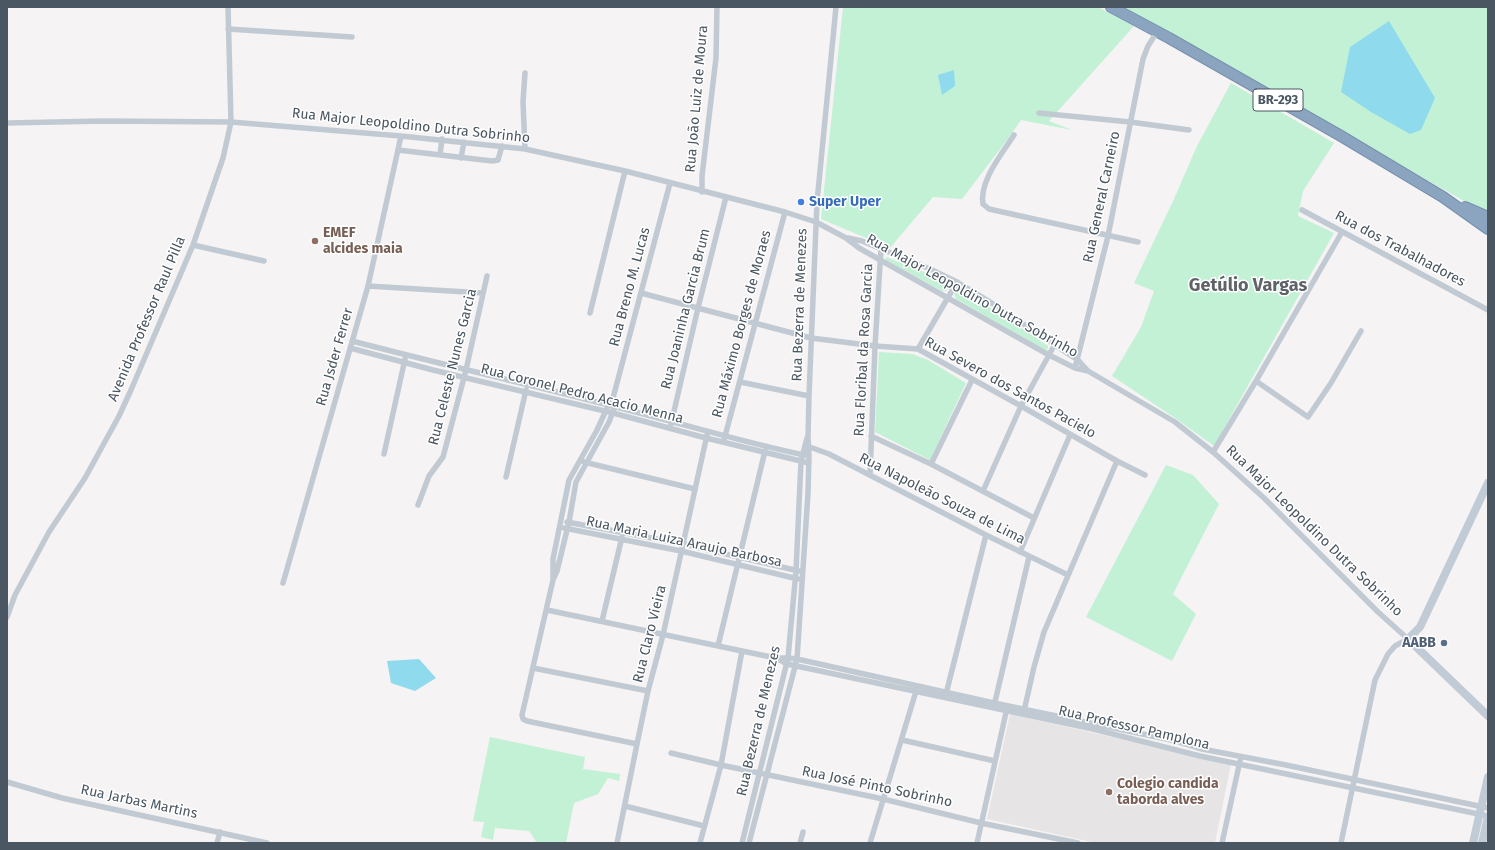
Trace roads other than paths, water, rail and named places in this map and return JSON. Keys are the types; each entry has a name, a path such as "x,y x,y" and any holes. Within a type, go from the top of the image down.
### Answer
{"highway":[{"name":"BR-293","path":"1111,7 1335,132 1443,197 1488,229"},
{"name":"BR-293","path":"1443,197 1488,218"}],"street":[{"name":"Avenida Professor Raul Pilla","path":"7,617 15,595 49,532 85,478 132,390 193,245 223,158 231,122 228,7"},
{"name":"Rua João Luiz de Moura","path":"702,192 702,176 716,58 717,7"},
{"name":"Rua Bezerra de Menezes","path":"749,843 797,659 809,456 807,446 816,222 836,7"},
{"path":"228,29 352,37"},
{"name":"Rua General Carneiro","path":"1075,368 1108,236 1143,59 1148,46 1157,32"},
{"path":"525,73 523,102 525,149"},
{"path":"1039,113 1130,122 1189,130"},
{"name":"Rua Major Leopoldino Dutra Sobrinho","path":"8,123 104,121 231,122 442,139 502,146 525,149 625,171 784,212 816,222 846,238 859,248 1049,355 1075,368 1088,371"},
{"path":"1014,135 993,168 982,192 983,204 989,209 1004,213 1138,242"},
{"name":"Rua Jsder Ferrer","path":"283,583 368,286 401,136"},
{"path":"440,155 442,139"},
{"path":"461,158 464,142"},
{"path":"398,150 495,161 498,160 502,146"},
{"path":"590,313 625,171"},
{"name":"Rua Breno M. Lucas","path":"553,580 553,559 562,521 569,480 613,398 670,183"},
{"name":"Rua Joaninha Garcia Brum","path":"670,428 726,197"},
{"name":"Rua dos Trabalhadores","path":"1302,210 1488,310"},
{"name":"Rua Máximo Borges de Moraes","path":"724,440 784,212"},
{"path":"1213,452 1342,232"},
{"name":"Rua Major Leopoldino Dutra Sobrinho","path":"846,238 862,241 930,269 957,282 1055,344 1078,360 1088,371 1175,422 1213,452 1270,503 1378,612 1408,638 1488,716"},
{"path":"193,245 264,261"},
{"name":"Rua Floribal da Rosa Garcia","path":"870,476 875,346 881,249"},
{"name":"Rua Celeste Nunes Garcia","path":"418,505 429,476 443,457 466,370 487,276"},
{"path":"918,349 957,282"},
{"path":"368,286 483,293"},
{"name":"Rua Severo dos Santos Pacielo","path":"641,293 811,338 875,346 918,349 1070,435 1145,475"},
{"path":"1256,381 1308,417 1331,383 1361,331"},
{"name":"Rua Coronel Pedro Acacio Menna","path":"352,341 672,421 708,432 724,440 765,453 808,463"},
{"path":"983,491 1021,406 1055,344"},
{"name":"Rua Coronel Pedro Acacio Menna","path":"350,348 433,370 613,412 706,438 767,447 809,456"},
{"path":"384,454 406,355"},
{"path":"433,370 434,362"},
{"path":"493,384 495,377"},
{"path":"931,464 972,380"},
{"path":"740,382 809,396"},
{"path":"506,477 527,384"},
{"path":"571,402 572,395"},
{"name":"Rua Breno M. Lucas","path":"613,398 615,406"},
{"path":"615,406 604,433 576,482 569,522 557,572 553,580 522,715 523,719 527,721 637,744"},
{"path":"597,430 604,433"},
{"name":"Rua Claro Vieira","path":"617,843 648,692 663,635 708,432"},
{"path":"1020,552 1070,435"},
{"path":"872,436 931,464 1034,518"},
{"name":"Rua Bezerra de Menezes","path":"742,843 788,661 796,571 801,462 802,455 807,446"},
{"name":"Rua Napoleão Souza de Lima","path":"807,446 829,454 1068,576"},
{"path":"718,646 767,447"},
{"path":"580,460 695,489"},
{"path":"1024,712 1034,667 1044,632 1117,461"},
{"path":"1341,843 1375,680 1388,654 1394,646 1408,638 1420,627 1484,499 1488,483"},
{"path":"798,516 806,516"},
{"name":"Rua Maria Luiza Araujo Barbosa","path":"562,521 683,544 802,580"},
{"name":"Rua Maria Luiza Araujo Barbosa","path":"560,527 681,551 803,572"},
{"path":"595,534 596,528"},
{"path":"602,621 623,533"},
{"path":"946,695 986,535"},
{"path":"649,545 651,538"},
{"path":"994,706 1029,557"},
{"name":"Rua Professor Pamplona","path":"547,610 776,658 788,661 796,666 831,674 917,689 1007,708 1200,756 1415,801 1483,810"},
{"path":"791,630 799,631"},
{"path":"700,843 721,765 742,651"},
{"name":"Rua Professor Pamplona","path":"788,661 797,659 917,689"},
{"path":"831,674 833,667"},
{"path":"533,668 648,692"},
{"path":"870,843 917,689"},
{"path":"780,693 788,695"},
{"path":"977,843 1007,708"},
{"name":"Rua Professor Pamplona","path":"1024,712 1095,723 1176,741 1202,749 1355,780 1483,810 1488,816"},
{"path":"1093,729 1095,723"},
{"path":"902,740 995,761"},
{"path":"1200,756 1202,749"},
{"name":"Rua José Pinto Sobrinho","path":"671,753 883,799 981,823 1078,843"},
{"path":"1222,843 1241,756"},
{"path":"1285,773 1286,765"},
{"path":"1473,843 1483,810 1488,776"},
{"name":"Rua Jarbas Martins","path":"7,782 62,798 267,843"},
{"path":"1415,801 1416,794"},
{"path":"625,806 704,826"},
{"path":"1482,843 1488,816"},
{"path":"745,829 752,831"},
{"path":"217,843 220,832"},
{"path":"800,843 803,832"}],"water":[{"path":"1389,21 1435,98 1421,130 1410,134 1371,112 1341,92 1350,47"},
{"path":"954,70 955,86 942,95 938,75"},
{"path":"419,659 436,678 415,691 391,683 387,661"}],"place":[{"name":"Super Uper","path":"801,202"},
{"name":"EMEF alcides maia","path":"315,241"},
{"name":"AABB","path":"1444,643"},
{"name":"Colegio candida taborda alves","path":"1109,792"}],"district":[{"name":"Getúlio Vargas","path":"1248,286"}]}
